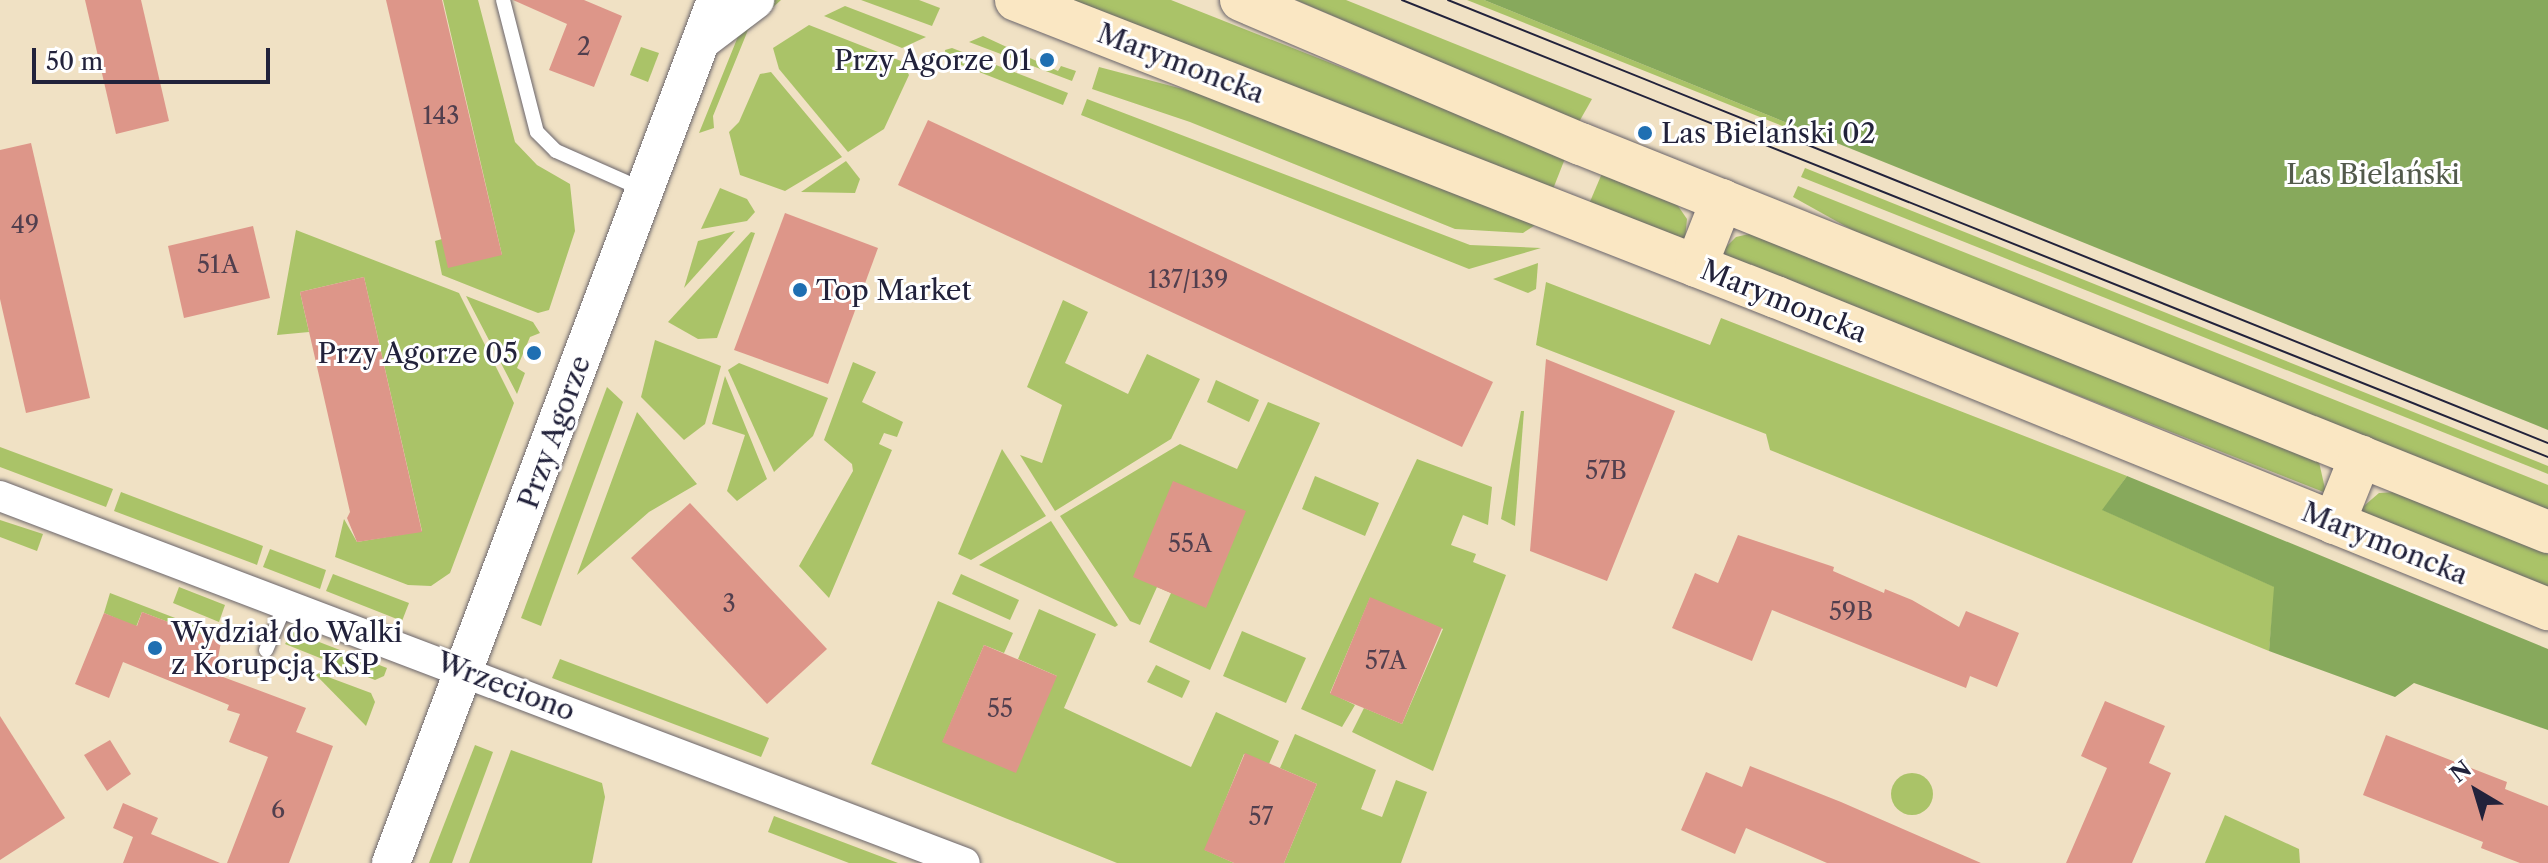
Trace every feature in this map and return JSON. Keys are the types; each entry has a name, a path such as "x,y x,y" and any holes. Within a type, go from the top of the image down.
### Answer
{"main road":[{"name":"Marymoncka","path":"1016,0 1696,266 2548,609"},
{"path":"1241,0 1722,200 2548,532"},
{"path":"1696,266 1722,200"},
{"path":"2334,523 2361,456"}],"street":[{"name":"Przy Agorze","path":"391,863 466,671 716,0"},
{"path":"701,41 755,0"},
{"name":"Wrzeciono","path":"0,496 965,863"}],"lane":[{"path":"503,0 537,132 556,151 644,190"},
{"path":"266,650 287,603"}],"green space":[{"path":"443,0 478,0 515,142 537,165 570,184 575,231 549,310 538,313 442,275 435,241 442,239 502,255"},
{"path":"770,0 781,0 748,30 713,116 714,128 699,133 741,29"},
{"path":"861,0 919,0 940,8 932,26"},
{"path":"1071,0 1171,0 1566,156 1553,189"},
{"path":"1296,0 1346,0 1592,99 1579,122"},
{"path":"1467,0 1484,0 1797,127 1795,131"},
{"name":"Las Bielański","path":"1484,0 2548,0 2548,430 1797,127"},
{"path":"845,6 926,37 902,48 824,16"},
{"path":"809,25 901,61 909,75 884,129 848,152 779,69 773,48"},
{"path":"983,36 1058,71 1061,66 1076,71 1072,81 969,42"},
{"path":"641,47 659,53 648,82 630,75"},
{"path":"952,48 1068,93 1063,105 946,59 945,50"},
{"path":"1099,67 1240,104 1540,222 1523,233 1455,229 1190,122 1092,89"},
{"path":"771,72 842,157 785,191 740,175 729,132 739,122 760,74"},
{"path":"1087,99 1470,245 1541,248 1469,269 1081,115"},
{"path":"846,161 860,179 855,193 801,192"},
{"path":"1805,168 2548,466 2548,474 1801,177"},
{"path":"1603,171 1676,203 1687,219 1685,239 1589,204"},
{"path":"1798,186 2548,485 2548,513 1872,241 1793,197"},
{"path":"720,188 747,199 755,212 747,221 701,229"},
{"path":"296,230 459,293 514,403 450,573 431,586 408,585 335,557 344,519 357,542 422,531 364,277 300,292 309,332 277,335"},
{"path":"735,231 684,288 698,241"},
{"path":"751,232 755,233 717,338 698,339 668,322"},
{"path":"1753,233 2304,455 2319,462 2326,493 1719,254 1736,237"},
{"path":"1538,263 1536,289 1528,293 1493,279"},
{"path":"1546,282 1710,345 1721,318 2127,476 2103,510 2275,587 2269,651 1770,450 1766,434 1536,345"},
{"path":"466,296 533,322 540,333 530,337 517,368 525,373 517,394"},
{"path":"1063,300 1088,312 1065,363 1128,394 1147,354 1200,379 1171,439 1055,511 1020,455 1042,463 1062,405 1027,387"},
{"path":"655,340 721,366 705,424 684,440 641,397"},
{"path":"853,362 876,372 862,402 903,422 897,437 884,433 879,444 892,450 829,598 799,566 853,471 852,464 824,440"},
{"path":"739,363 828,398 813,436 774,472 728,370"},
{"path":"725,376 767,479 737,501 727,491 745,435 712,424"},
{"path":"1216,380 1259,400 1249,422 1207,402"},
{"path":"607,387 623,402 541,626 521,618"},
{"path":"1268,402 1320,423 1210,670 1149,642 1171,593 1157,587 1140,625 1130,621 1060,516 1180,444 1237,469"},
{"path":"1521,411 1524,411 1515,526 1501,519"},
{"path":"637,412 697,484 649,512 577,575"},
{"path":"0,447 113,489 106,507 0,467"},
{"path":"1002,449 1046,516 971,560 958,554"},
{"path":"1417,459 1492,487 1488,525 1463,515 1451,545 1476,554 1473,562 1506,575 1433,771 1352,732 1364,708 1402,724 1443,629 1370,598 1330,693 1355,705 1342,727 1301,709"},
{"path":"1315,476 1379,503 1365,536 1302,509"},
{"path":"2127,476 2548,649 2548,730 2414,683 2395,697 2269,651 2274,587 2102,510"},
{"path":"121,492 263,546 257,565 114,511"},
{"path":"2396,492 2548,554 2548,588 2358,511 2379,493"},
{"path":"0,520 43,534 37,551 0,537"},
{"path":"1051,521 1118,625 1115,627 979,565"},
{"path":"270,549 326,570 320,589 263,567"},
{"path":"333,574 409,603 402,621 326,591"},
{"path":"961,574 1019,600 1010,620 952,594"},
{"path":"179,587 225,605 219,622 173,603"},
{"path":"110,593 209,631 207,637 142,612 136,627 104,613"},
{"path":"938,601 1013,633 1004,653 984,645 943,741 1057,676 1018,659 1039,609 1096,634 1064,708 1191,767 1216,712 1279,741 1269,764 1244,754 1205,850 1234,863 1117,863 871,764"},
{"path":"1242,631 1306,658 1286,703 1223,676"},
{"path":"293,632 387,668 384,676 375,680 285,644"},
{"path":"560,659 769,738 761,757 552,678"},
{"path":"1156,665 1190,681 1182,698 1147,682"},
{"path":"312,671 371,693 375,702 366,726"},
{"path":"1295,734 1376,770 1361,809 1382,817 1396,780 1427,792 1401,863 1284,863 1317,784 1280,768"},
{"path":"475,745 493,752 452,863 429,863"},
{"path":"511,750 602,783 605,797 592,863 469,863"},
{"path":"1912,773 1927,779 1933,794 1927,809 1912,815 1897,809 1891,794 1897,779"},
{"path":"2225,815 2299,849 2300,863 2205,863"},
{"path":"774,816 898,863 849,863 768,832"}],"building":[{"path":"85,0 141,0 169,121 116,134"},
{"path":"386,0 442,0 502,255 448,268"},
{"path":"513,0 584,0 622,16 594,87 549,70 567,24"},
{"path":"928,120 1493,382 1462,447 898,185"},
{"path":"31,143 90,398 26,413 0,299 0,150"},
{"path":"785,213 878,248 828,384 734,350"},
{"path":"253,226 270,298 184,318 168,246"},
{"path":"364,277 422,532 357,542 347,518 350,512 300,292"},
{"path":"1546,359 1675,411 1607,581 1530,551"},
{"path":"1173,481 1246,511 1206,608 1133,577"},
{"path":"690,503 827,649 767,704 631,558"},
{"path":"1738,535 1834,567 1833,571 1884,593 1885,589 1912,600 1959,627 1966,611 2019,633 1997,687 1970,676 1966,688 1772,610 1752,661 1672,628 1695,573 1718,583"},
{"path":"1370,597 1442,628 1402,724 1330,694"},
{"path":"142,612 221,642 215,674 306,708 296,732 333,746 289,863 227,863 268,757 229,742 240,714 227,710 229,705 123,662 109,698 75,684 104,613 137,626"},
{"path":"984,645 1057,676 1016,773 942,742"},
{"path":"2105,701 2165,726 2149,763 2171,773 2132,863 2066,863 2107,768 2081,756"},
{"path":"0,716 65,818 0,860"},
{"path":"2386,735 2507,782 2505,789 2548,806 2548,863 2520,863 2481,848 2483,842 2363,795"},
{"path":"110,740 131,774 107,791 84,755"},
{"path":"1245,753 1317,784 1284,863 1234,863 1204,850"},
{"path":"1750,766 1981,863 1827,863 1746,828 1735,854 1681,830 1706,772 1742,787"},
{"path":"123,803 158,818 151,834 220,863 123,863 133,837 113,828"}],"tram line":[{"path":"1402,0 2548,457"},
{"path":"1448,0 2548,443"}],"place":[{"name":"Przy Agorze 01","path":"1047,60"},
{"name":"Las Bielański 02","path":"1645,133"},
{"name":"Top Market","path":"800,290"},
{"name":"Przy Agorze 05","path":"534,353"},
{"name":"Wydział do Walki z Korupcją KSP","path":"155,648"}]}
